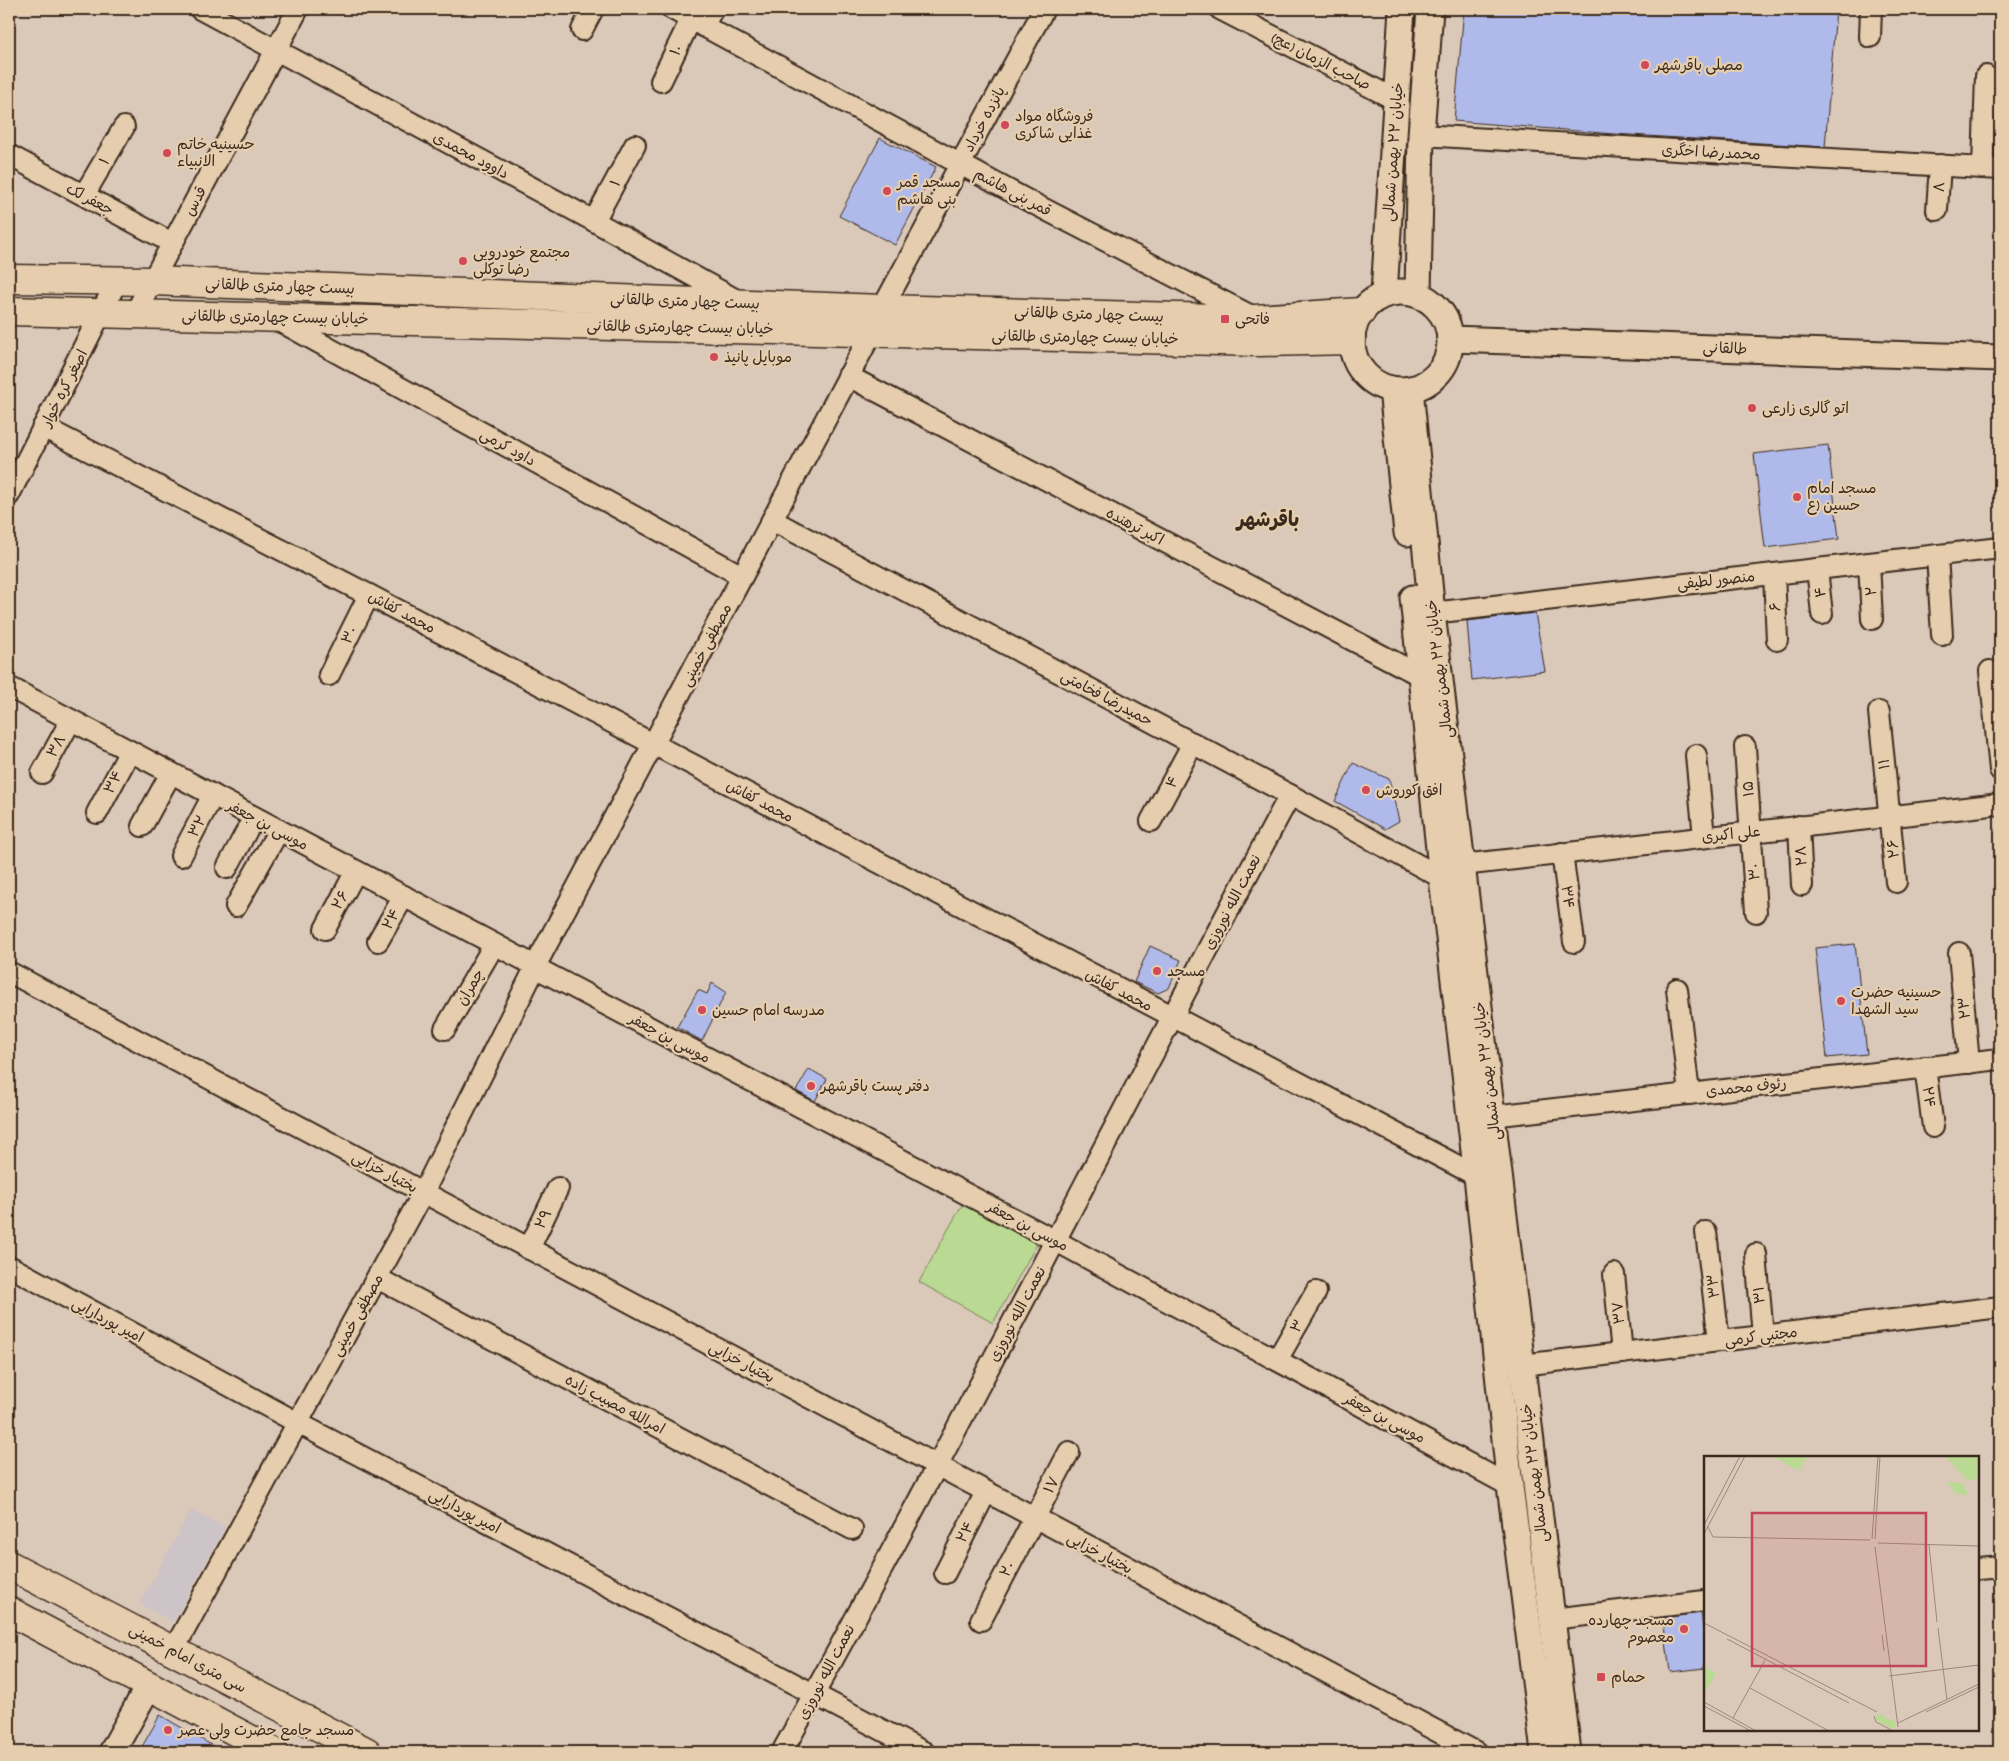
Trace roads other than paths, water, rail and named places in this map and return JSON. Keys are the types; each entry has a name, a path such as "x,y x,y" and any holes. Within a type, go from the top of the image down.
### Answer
{"main road":[{"name":"بیست چهار متری طالقانی","path":"9,279 152,281 742,302 877,320"},
{"name":"خیابان بیست چهارمتری طالقانی","path":"9,311 273,317 877,320 1257,330 1351,340"},
{"path":"1257,330 1361,312"},
{"name":"سی متری امام خمینی","path":"9,1565 367,1752"},
{"path":"9,1611 148,1687 274,1752"}],"street":[{"name":"داوود محمدی","path":"200,9 742,302"},
{"name":"قدس","path":"134,314 298,9"},
{"path":"582,30 593,9"},
{"name":"قمر بنی هاشم","path":"672,9 702,18 960,164 1159,270 1257,330"},
{"name":"پانزده خرداد","path":"877,320 1044,9"},
{"name":"صاحب الزمان (عج)","path":"1220,9 1396,100"},
{"name":"خیابان ۲۲ بهمن شمالی","path":"1384,294 1402,9"},
{"name":"خیابان ۲۲ بهمن شمالی","path":"1418,294 1421,135 1430,9"},
{"path":"1870,36 1871,9"},
{"name":"۱۰","path":"661,80 702,18"},
{"path":"1986,76 1992,168"},
{"name":"۱","path":"84,195 124,127"},
{"name":"محمدرضا اخگری","path":"1421,135 1992,168"},
{"name":"۱","path":"594,221 635,145"},
{"name":"جعفر لک","path":"9,155 172,243"},
{"name":"۸","path":"1938,210 1940,165"},
{"name":"اصغر کره خوار","path":"9,495 118,281"},
{"path":"1401,292 1418,294 1441,312 1448,324 1449,353 1444,366 1429,381 1401,389 1379,385 1358,366 1353,354 1351,340 1354,325 1361,312 1371,302 1384,294 1401,292"},
{"name":"داود کرمی","path":"273,317 742,576"},
{"name":"مصطفی خمینی","path":"173,1651 423,1193 536,967 877,320"},
{"name":"طالقانی","path":"1450,339 2000,358"},
{"name":"اکبر ترهنده","path":"848,376 1421,676"},
{"name":"خیابان ۲۲ بهمن شمالی","path":"1401,389 1432,613 1568,1752"},
{"name":"خیابان ۲۲ بهمن شمالی","path":"1401,389 1421,676 1442,878 1477,1176 1510,1486 1544,1752"},
{"name":"محمد کفاش","path":"44,426 1477,1176"},
{"name":"حمیدرضا فخامتی","path":"772,520 1193,743 1442,878"},
{"name":"منصور لطیفی","path":"1432,613 2000,548"},
{"path":"1937,555 1942,635"},
{"name":"۲","path":"1869,563 1872,619"},
{"name":"۴","path":"1817,569 1822,614"},
{"name":"۶","path":"1774,574 1777,640"},
{"name":"۳۰","path":"330,675 369,595"},
{"path":"1990,672 2000,770"},
{"name":"موسی بن جعفر","path":"9,687 1056,1240 1510,1486"},
{"name":"۱۱","path":"1879,712 1890,817"},
{"name":"۳۸","path":"42,773 71,720"},
{"name":"۴","path":"1151,821 1193,743"},
{"name":"۱۵","path":"1744,746 1752,832"},
{"name":"۳۴","path":"97,814 130,751"},
{"path":"1696,755 1704,837"},
{"path":"142,826 171,773"},
{"name":"۳۲","path":"180,856 213,795"},
{"name":"نعمت الله نوروزی","path":"782,1752 1056,1240 1171,1017 1290,795"},
{"name":"علی اکبری","path":"1462,864 2000,804"},
{"path":"227,868 254,817"},
{"name":"۲۶","path":"1890,817 1896,882"},
{"name":"۲۸","path":"1799,826 1802,885"},
{"path":"236,906 279,830"},
{"name":"۳۰","path":"1752,832 1756,912"},
{"name":"۳۴","path":"1562,853 1574,942"},
{"name":"۲۶","path":"324,929 356,871"},
{"name":"۲۴","path":"378,941 404,896"},
{"name":"چمران","path":"445,1029 494,944"},
{"name":"۲۳","path":"1959,953 1969,1063"},
{"name":"بختیار خزایی","path":"9,972 1476,1752"},
{"path":"1677,989 1689,1094"},
{"name":"رئوف محمدی","path":"1492,1116 2000,1059"},
{"name":"۲۴","path":"1924,1068 1933,1127"},
{"name":"۲۹","path":"529,1249 558,1188"},
{"name":"۳۳","path":"1706,1232 1719,1341"},
{"name":"۳۱","path":"1756,1254 1763,1336"},
{"name":"امیر پوردارایی","path":"9,1266 298,1423 924,1752"},
{"name":"۳۷","path":"1614,1274 1622,1353"},
{"name":"امرالله مصیب زاده","path":"377,1278 852,1530"},
{"name":"۳","path":"1277,1360 1316,1292"},
{"name":"مجتبی کرمی","path":"1522,1365 2000,1307"},
{"name":"۱۷","path":"1034,1518 1068,1452"},
{"name":"۲۴","path":"945,1573 986,1492"},
{"name":"۲۰","path":"981,1620 1034,1518"},
{"path":"1979,1569 2000,1567"},
{"path":"1552,1619 1704,1601"},
{"path":"112,1752 148,1687"}],"place":[{"name":"مصلی باقرشهر","path":"1645,65"},
{"name":"فروشگاه مواد غذایی شاکری","path":"1005,125"},
{"name":"حسینیه خاتم الانبیاء","path":"167,153"},
{"name":"مسجد قمر بنی هاشم","path":"887,191"},
{"name":"مجتمع خودرویی رضا توکلی","path":"463,261"},
{"name":"فاتحی","path":"1225,319"},
{"name":"موبایل پانیذ","path":"714,357"},
{"name":"اتو گالری زارعی","path":"1752,408"},
{"name":"مسجد امام حسین (ع","path":"1797,497"},
{"name":"افق کوروش","path":"1366,790"},
{"name":"مسجد","path":"1157,971"},
{"name":"حسینیه حضرت سید الشهدا","path":"1841,1001"},
{"name":"مدرسه امام حسین","path":"702,1010"},
{"name":"دفتر پست باقرشهر","path":"811,1086"},
{"name":"مسجد چهارده معصوم","path":"1684,1629"},
{"name":"حمام","path":"1601,1677"},
{"name":"مسجد جامع حضرت ولی عصر","path":"168,1730"}],"district":[{"name":"باقرشهر","path":"1268,519"}]}
